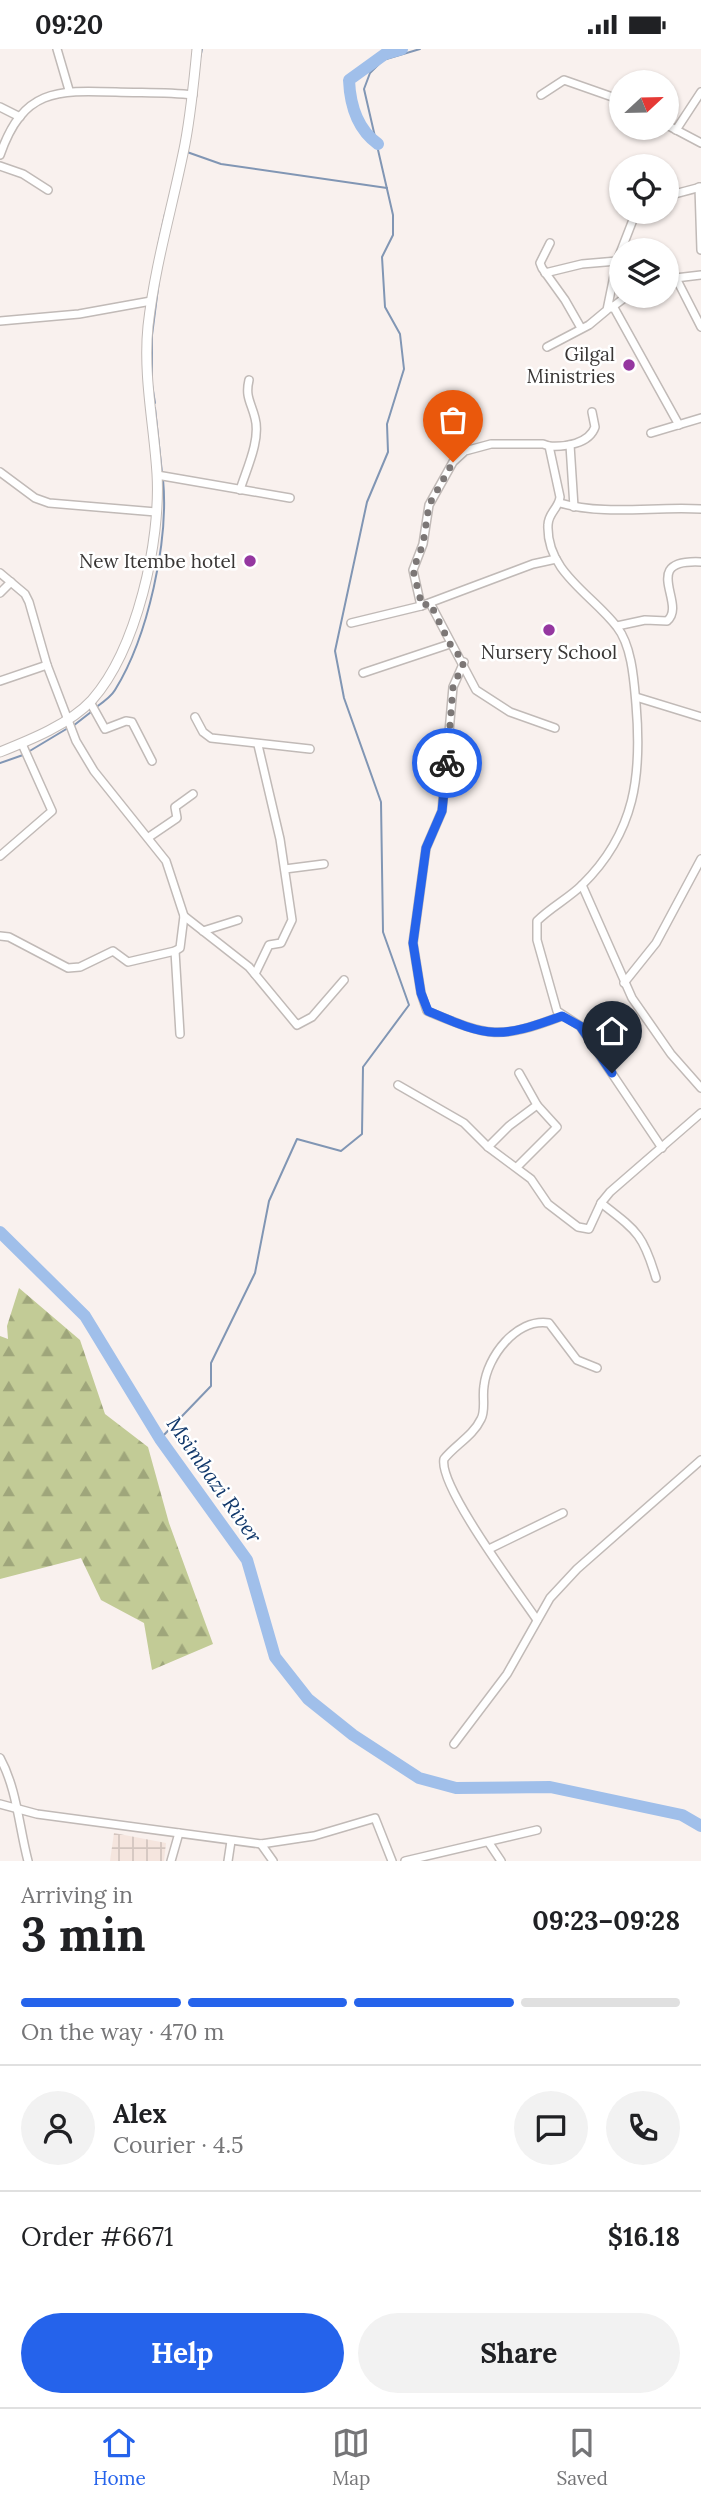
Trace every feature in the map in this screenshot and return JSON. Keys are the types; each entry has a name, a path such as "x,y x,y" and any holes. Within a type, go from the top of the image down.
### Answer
{"main road":[{"path":"0,752 22,744 90,702 108,678 135,617 151,554 156,512 157,475 147,377 151,301 193,95 197,49"}],"street":[{"path":"57,49 69,90"},
{"path":"541,95 564,81 609,96"},
{"path":"0,155 2,144 20,117 44,98 69,90 193,95"},
{"path":"679,125 701,92"},
{"path":"0,107 20,117"},
{"path":"679,132 701,143"},
{"path":"0,166 23,174 48,190"},
{"path":"679,193 700,187 701,250"},
{"path":"550,243 540,263 581,328"},
{"path":"545,273 582,264 609,262"},
{"path":"679,280 701,275"},
{"path":"679,284 701,327"},
{"path":"0,321 79,314 151,301"},
{"path":"547,347 610,308 679,425"},
{"path":"240,490 254,444 256,418 246,395 249,380"},
{"path":"555,728 510,712 484,697 472,684 464,662 426,605 413,570 423,544 429,505 453,462 465,451 491,444 570,445 594,432 592,412"},
{"path":"651,433 701,418"},
{"path":"570,445 574,507"},
{"path":"549,446 560,503 549,518 547,526 556,559 586,598 617,626 627,648 636,697 638,773 634,804 614,842 582,885 537,921 536,930 548,987 562,1016 580,1026 662,1148"},
{"path":"0,472 35,499 49,503 156,512"},
{"path":"157,475 290,498"},
{"path":"560,503 574,507 615,510 701,509"},
{"path":"351,623 426,605 533,564 556,559"},
{"path":"617,626 645,620 667,621 673,609 667,575 670,569 678,565 701,562"},
{"path":"0,573 29,602 66,718 94,771 166,861 184,916 183,940 175,951 180,1034"},
{"path":"0,593 11,582"},
{"path":"363,673 450,644"},
{"path":"464,662 453,687 442,811 426,848 416,916 413,943 421,993 428,1011 490,1034 508,1034 562,1016"},
{"path":"0,681 47,665"},
{"path":"636,697 701,717"},
{"path":"90,702 105,729 126,720 132,722 152,761"},
{"path":"195,717 203,732 211,738 310,749"},
{"path":"0,856 52,811 22,744"},
{"path":"255,974 269,945 281,943 292,919 285,869 258,745"},
{"path":"149,837 177,818 175,807 193,794"},
{"path":"624,983 656,943 701,859"},
{"path":"285,869 324,864"},
{"path":"582,885 624,983 671,1054 701,1088"},
{"path":"184,916 243,960 297,1025 312,1017 345,980"},
{"path":"203,931 238,920"},
{"path":"0,936 9,937 68,968 80,967 113,951 128,962 175,951"},
{"path":"517,1167 557,1127 537,1105 519,1073"},
{"path":"398,1085 464,1123 488,1147 517,1167 548,1204 578,1227 589,1229 601,1203 701,1113"},
{"path":"488,1147 509,1126 537,1105"},
{"path":"601,1203 638,1232 646,1244 656,1278"},
{"path":"537,1619 477,1534 442,1467 448,1455 482,1417 484,1384 494,1355 509,1338 541,1322 553,1325 578,1360 597,1368"},
{"path":"454,1744 507,1674 550,1598 577,1569 701,1460"},
{"path":"489,1549 563,1513"},
{"path":"0,1758 7,1771 28,1861"},
{"path":"0,1804 261,1845 314,1836 375,1818 392,1861"},
{"path":"404,1861 537,1830"},
{"path":"171,1861 179,1833"},
{"path":"228,1861 231,1841"},
{"path":"489,1843 500,1861"},
{"path":"261,1845 273,1861"},
{"path":"19,1861 24,1849"}],"shaded area":[{"path":"114,1833 166,1843 164,1861 110,1861"}],"green space":[{"path":"19,1288 80,1340 105,1414 148,1447 169,1523 213,1644 152,1670 144,1623 101,1600 81,1558 0,1579 0,1336 8,1339 7,1326"}],"waterway":[{"path":"200,58 202,49"},
{"path":"378,144 365,131 356,115 349,80 385,54 402,49"},
{"path":"160,1439 211,1386 211,1363 255,1273 269,1201 297,1139 341,1151 362,1134 363,1067 409,1005 383,932 381,802 344,698 335,651 367,502 388,452 387,424 404,369 400,334 385,307 382,257 393,235 393,215 364,89 370,73 383,60 420,49"},
{"path":"187,152 221,164 387,188"},
{"path":"158,246 165,214"},
{"path":"152,376 152,335 159,280"},
{"path":"152,385 155,403"},
{"path":"155,408 162,473"},
{"path":"95,708 115,690 127,668 146,616 154,588 163,531 163,479"},
{"path":"73,726 91,712"},
{"path":"28,752 68,728"},
{"path":"0,763 23,755"},
{"name":"Msimbazi River","path":"0,1232 85,1316 160,1439 247,1560 275,1657 308,1699 353,1735 419,1778 456,1788 550,1787 682,1815 701,1826"}],"way so far":[{"path":"447,763 453,687 464,662 450,644 430,603 422,606 413,570 423,544 429,505 453,462"}],"place":[{"name":"Gilgal Ministries","path":"629,365"},
{"name":"New Itembe hotel","path":"250,561"},
{"name":"Nursery School","path":"549,630"}],"route":[{"path":"447,763 442,811 426,848 413,943 421,993 428,1011 490,1034 508,1034 562,1016 580,1026 612,1073"}]}
